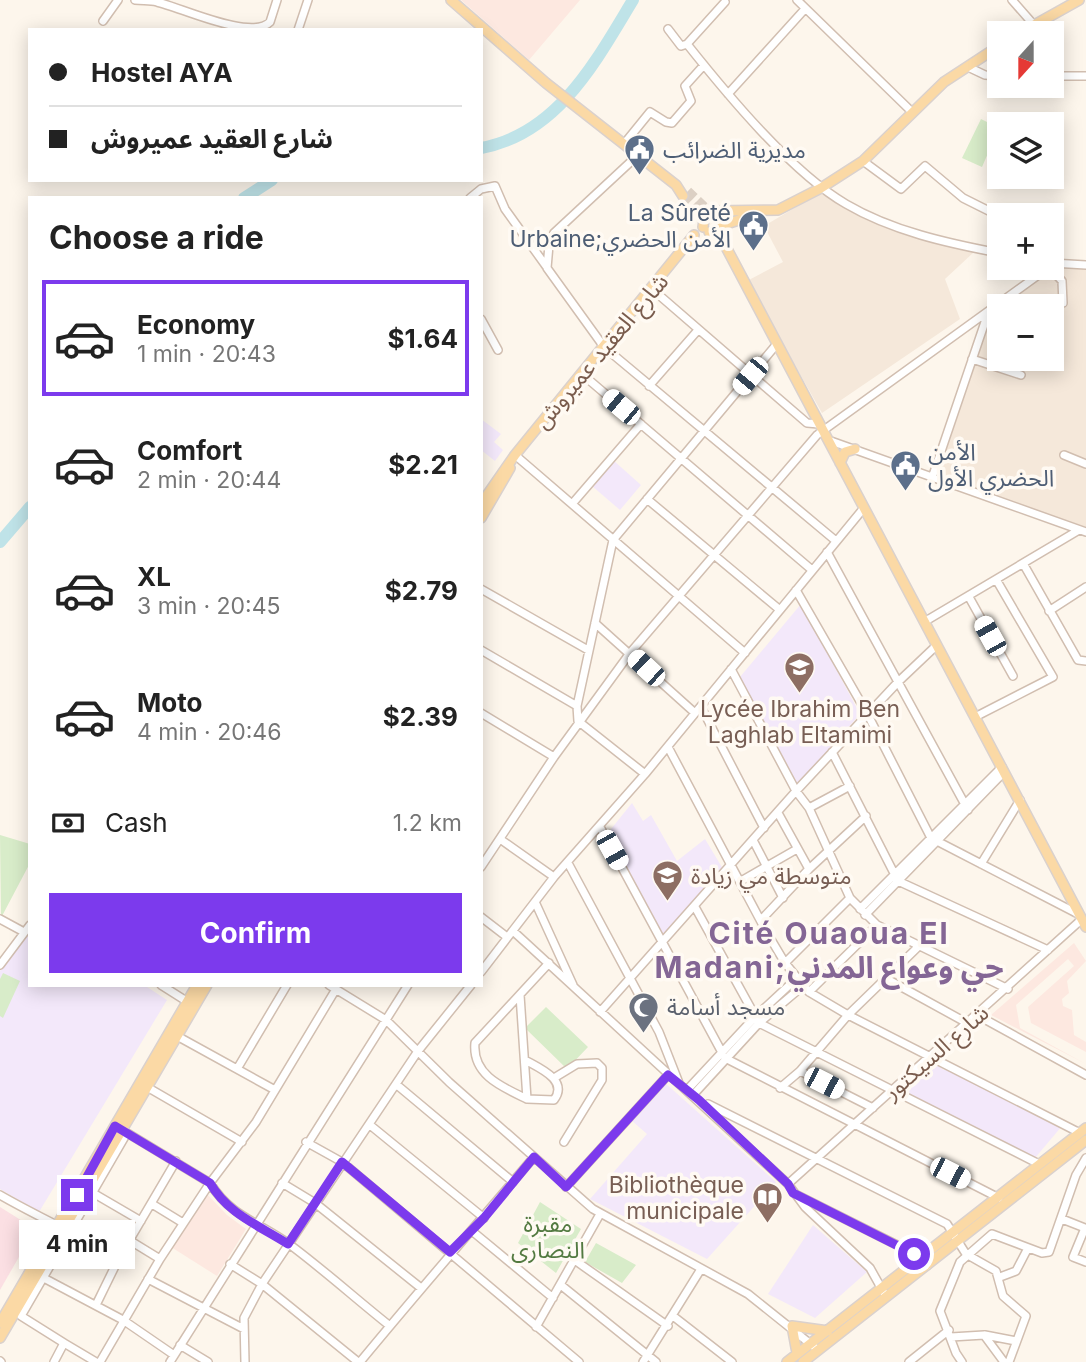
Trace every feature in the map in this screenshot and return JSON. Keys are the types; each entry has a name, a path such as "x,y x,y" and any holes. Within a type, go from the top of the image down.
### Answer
{"main road":[{"path":"451,0 546,83 683,192"},
{"path":"1041,21 1079,0"},
{"path":"687,247 708,223 791,205 863,161 944,82 987,54"},
{"path":"687,247 708,223 766,212"},
{"path":"708,223 823,431 1083,921"},
{"name":"شارع العقيد عميروش","path":"483,501 515,455 687,247"},
{"path":"840,463 845,452 855,449"},
{"name":"شارع العقيد عميروش","path":"483,515 503,483 515,455"},
{"path":"121,1129 177,1036 196,987"},
{"path":"0,1323 37,1274 191,1004 205,987"},
{"path":"924,1263 954,1231 1039,1164 1084,1133"},
{"path":"815,1347 828,1331 959,1241 1084,1133"},
{"path":"0,1338 19,1314 37,1274"},
{"path":"787,1362 800,1358 883,1292"},
{"path":"800,1358 792,1326 828,1331"}],"street":[{"path":"103,21 118,0"},
{"path":"135,0 156,1 235,27 266,26 276,0"},
{"path":"299,28 308,0"},
{"path":"1012,0 1030,21"},
{"path":"668,29 681,46 687,44 725,2"},
{"path":"728,94 801,4 912,112"},
{"path":"687,44 728,94 821,188 846,205 897,227 987,250"},
{"path":"624,144 650,113 672,122 691,101 685,86 704,65"},
{"path":"968,67 979,74 987,75"},
{"path":"1064,76 1086,76"},
{"path":"547,268 549,246 554,233 638,155"},
{"path":"863,161 901,189 925,166 963,198 987,210"},
{"path":"472,196 481,188 495,186 505,209 604,347 836,541"},
{"path":"1064,265 1086,265"},
{"path":"1012,294 1031,280"},
{"path":"652,289 807,423 855,449 1083,531"},
{"path":"483,861 578,721 630,653 771,486 823,431 987,312"},
{"path":"932,478 987,317"},
{"path":"483,323 498,350"},
{"path":"649,386 698,330"},
{"path":"645,774 578,721 577,706 588,650 614,540 776,345"},
{"path":"972,359 1021,375"},
{"path":"582,374 812,570"},
{"path":"572,504 641,424"},
{"path":"515,455 745,653"},
{"path":"1064,455 1086,464"},
{"path":"647,499 780,610"},
{"path":"483,969 536,904 554,877 668,747 863,509"},
{"path":"923,622 1083,531"},
{"path":"827,552 966,808"},
{"path":"1024,565 1078,660 1086,661"},
{"path":"975,717 1053,677 997,581"},
{"path":"1049,611 1086,587"},
{"path":"483,590 588,650"},
{"path":"796,590 868,715 934,840 1083,921"},
{"path":"968,597 1013,676"},
{"path":"595,623 698,710 764,828"},
{"path":"600,1012 796,791 898,681 937,645"},
{"path":"483,651 577,706"},
{"path":"732,669 796,791 809,808 850,898 877,925 1008,989"},
{"path":"483,713 554,757"},
{"path":"668,747 785,963 810,992 848,1015 1084,1133"},
{"path":"832,752 896,878 1048,950"},
{"path":"863,912 1003,770"},
{"path":"809,808 850,786"},
{"path":"981,864 1020,800"},
{"path":"778,813 808,869"},
{"path":"761,920 808,869 866,816"},
{"path":"600,827 724,1054 780,1087 999,1198"},
{"path":"500,839 554,877"},
{"path":"753,840 783,898"},
{"path":"741,881 797,849"},
{"path":"568,863 663,1041 680,1084"},
{"path":"785,963 850,898"},
{"path":"536,904 575,988"},
{"path":"695,908 757,1021 814,1053 1039,1164"},
{"path":"483,918 549,962 668,1075 693,1095 788,1184 793,1193 870,1268 883,1292"},
{"path":"0,919 27,929 0,965"},
{"name":"شارع السيكتور","path":"788,1184 815,1157 1083,921"},
{"path":"810,992 877,925"},
{"path":"780,1087 800,1071 848,1015 920,944"},
{"path":"549,962 475,1043 474,1056 489,1078 527,1098 556,1099 554,1078"},
{"path":"693,1095 724,1054 797,978"},
{"path":"887,979 967,1023"},
{"path":"757,1021 804,985"},
{"path":"164,987 191,1004"},
{"path":"237,1069 286,987"},
{"path":"19,1314 98,1362 183,1223 242,1142 275,1090 332,987 386,1020 566,1187 600,1214 748,1294 792,1326 815,1347"},
{"path":"37,1274 123,1320 172,1358 306,1142 407,987"},
{"path":"245,1362 244,1318 262,1284 418,1051 469,987"},
{"path":"520,995 527,1098"},
{"path":"977,1015 1086,1075"},
{"path":"177,1036 275,1090"},
{"path":"525,1060 554,1078"},
{"path":"554,1078 577,1064 601,1065 603,1075 564,1142"},
{"path":"800,1071 873,1108"},
{"path":"566,1187 668,1075"},
{"path":"397,1085 513,1182"},
{"path":"148,1087 242,1142"},
{"path":"693,1095 947,1224 954,1231 966,1254 992,1268 1000,1277 1003,1296 1026,1316 1007,1362 984,1335"},
{"path":"370,1125 484,1218"},
{"path":"64,1229 93,1194 121,1129 210,1183 218,1197 240,1218 256,1224 288,1244 390,1326"},
{"path":"306,1142 342,1162 579,1362"},
{"path":"230,1264 262,1284 359,1362 450,1252 484,1218 534,1157"},
{"path":"962,1362 940,1311 942,1301 966,1254 992,1234 1028,1248 1049,1252 1076,1175 1086,1158"},
{"path":"96,1305 118,1258 176,1161"},
{"path":"282,1183 315,1203 421,1288"},
{"path":"793,1193 924,1263"},
{"path":"93,1194 141,1221"},
{"path":"0,1195 118,1258"},
{"path":"152,1204 183,1223"},
{"path":"536,1327 562,1286 600,1214"},
{"path":"1062,1219 1086,1227 1073,1257 1086,1262"},
{"path":"472,1231 553,1298"},
{"path":"129,1240 160,1259"},
{"path":"1000,1277 1016,1270 1028,1248"},
{"path":"576,1261 668,1326"},
{"path":"646,1359 701,1269"},
{"path":"148,1279 244,1329"},
{"path":"562,1286 646,1359 656,1362"},
{"path":"673,1316 732,1362"},
{"path":"909,1362 950,1333 984,1335 1016,1341"},
{"path":"54,1362 64,1343"},
{"path":"180,1346 208,1362"}],"shaded area":[{"path":"461,0 580,0 529,60"},
{"path":"820,193 883,227 974,252 945,279 960,319 822,413 747,281 783,262 764,226"},
{"path":"1064,265 1086,269 1086,531 932,477 987,322 987,371 1064,371 1064,294 1016,294 1036,280 1064,280"},
{"path":"483,420 501,434 494,442 503,450 495,461 483,452"},
{"path":"613,460 641,485 620,510 592,486"},
{"name":"Lycée Ibrahim Ben Laghlab Eltamimi","path":"801,604 860,714 798,785 740,677"},
{"name":"متوسطة مي زيادة","path":"632,803 643,821 651,815 677,861 705,839 723,869 662,938 607,834"},
{"path":"28,932 28,987 147,987 167,1000 39,1212 0,1189 0,971"},
{"path":"1074,943 1086,961 1067,981 1069,993 1062,999 1063,1006 1072,1010 1074,1035 1086,1042 1086,1052 1031,1023 1028,1007 1074,966 1068,959 1016,1005 1020,1028 1086,1064 991,1015"},
{"path":"932,1062 1062,1126 1035,1158 899,1089"},
{"path":"664,1082 776,1182 707,1259 590,1199 647,1134 631,1120"},
{"path":"205,1192 227,1215 246,1229 217,1276 171,1247"},
{"path":"0,1207 35,1229 0,1290"},
{"path":"813,1225 867,1272 815,1318 768,1294"}],"green space":[{"path":"981,119 987,122 987,156 982,167 962,158"},
{"path":"0,835 28,843 28,867 1,918"},
{"path":"3,973 20,981 3,1018 0,1016 0,979"},
{"path":"546,1007 588,1047 567,1069 525,1028"},
{"name":"مقبرة النصارى","path":"540,1202 581,1229 556,1273 518,1243"},
{"path":"596,1243 636,1265 622,1283 585,1262"}],"waterway":[{"path":"483,147 508,140 532,128 553,111 589,70 633,0"},
{"path":"247,196 269,182"},
{"path":"0,542 28,509"}],"tunnel":[{"path":"688,191 707,209"},
{"path":"683,196 702,214"}],"place":[{"name":"مديرية الضرائب","path":"640,177"},
{"name":"La Sûreté Urbaine;الأمن الحضري","path":"754,253"},
{"name":"الأمن الحضري الأول","path":"905,492"},
{"name":"Lycée Ibrahim Ben Laghlab Eltamimi","path":"800,695"},
{"name":"متوسطة مي زيادة","path":"668,903"},
{"name":"مسجد أسامة","path":"644,1034"},
{"name":"Bibliothèque municipale","path":"767,1225"}],"district":[{"name":"Cité Ouaoua El Madani;حي وعواع المدني","path":"829,950"}],"route":[{"path":"77,1195 115,1126 210,1183 218,1197 240,1218 256,1224 288,1244 342,1162 450,1252 484,1218 534,1157 566,1187 668,1075 716,1116 788,1184 793,1193 914,1254"}]}
